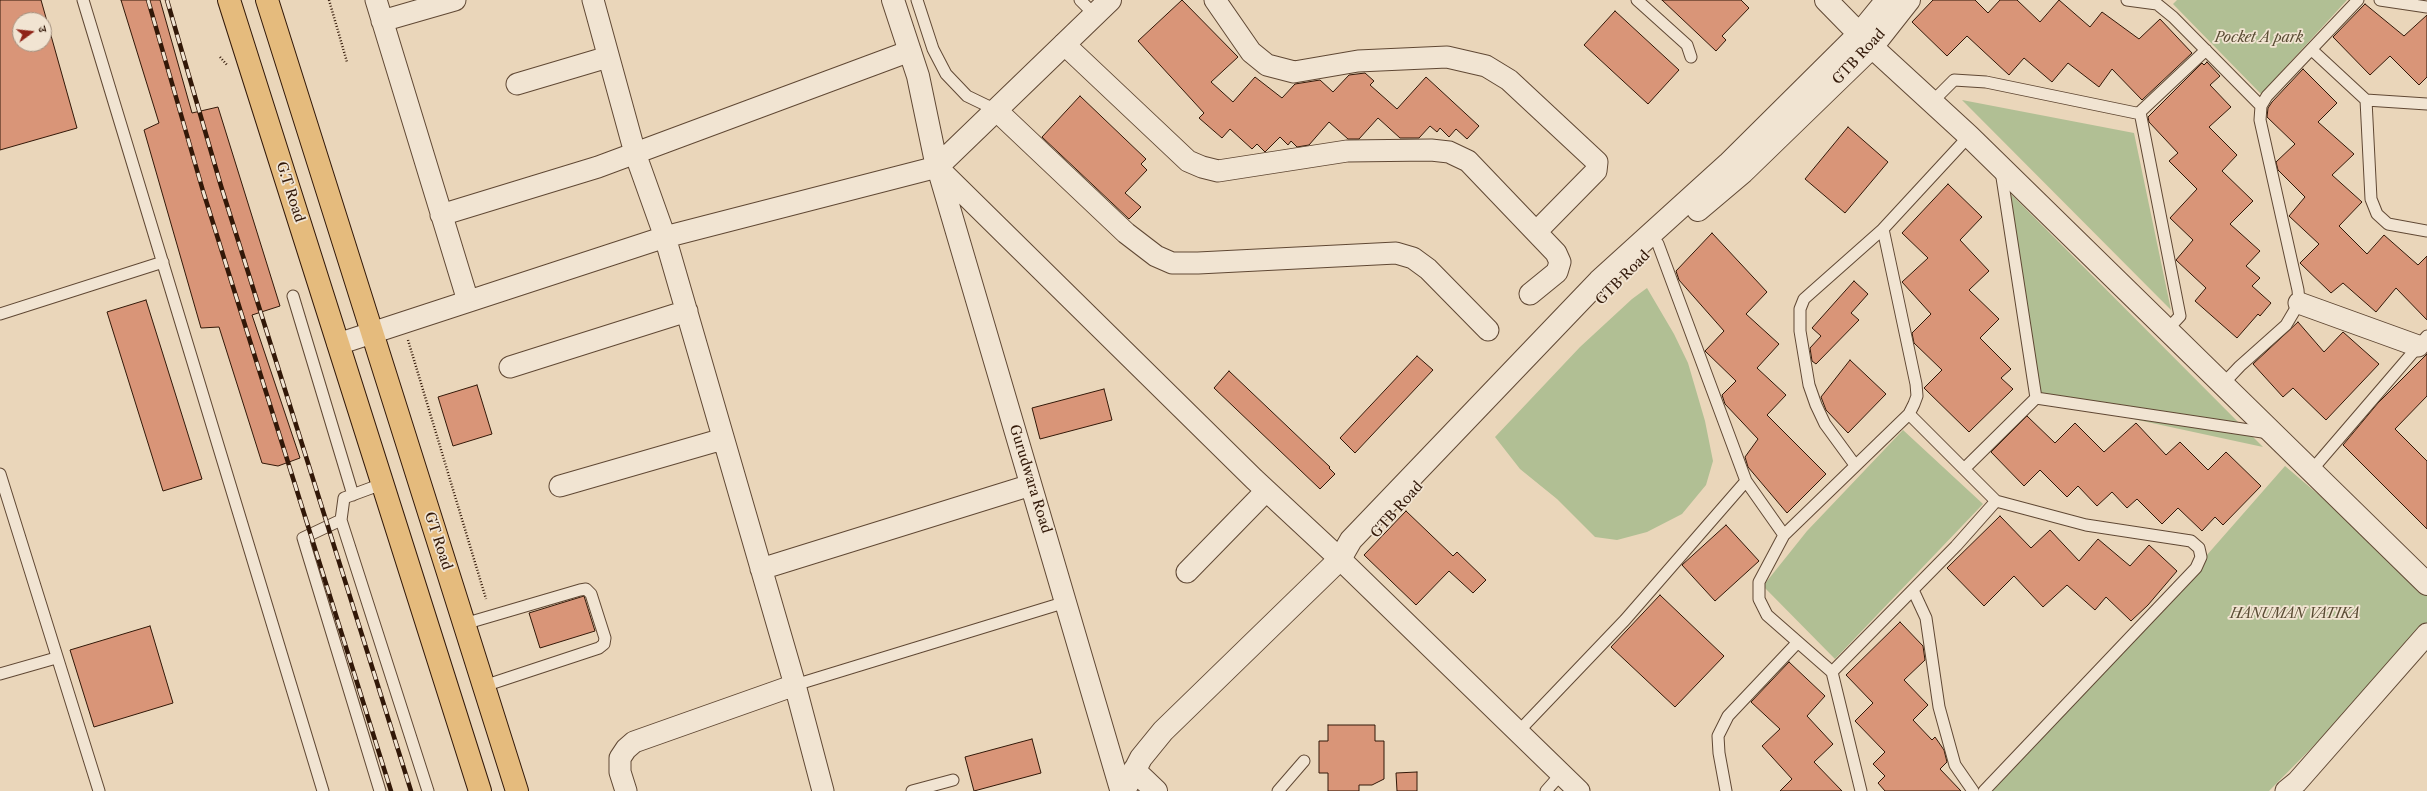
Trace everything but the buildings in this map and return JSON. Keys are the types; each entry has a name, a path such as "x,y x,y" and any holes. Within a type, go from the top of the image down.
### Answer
{"highway":[{"name":"G.T Road","path":"230,0 382,484"},
{"name":"GT Road","path":"267,0 518,791"},
{"path":"382,484 480,791"}],"street":[{"path":"376,0 468,301"},
{"path":"382,21 455,0"},
{"path":"593,0 636,153 665,237 687,311 795,685 823,791"},
{"path":"893,0 918,76 937,167 1266,491 1340,560 1517,733 1579,791"},
{"path":"1215,0 1251,52 1267,65 1294,72 1358,61 1447,57 1486,66 1509,80 1597,162 1596,171 1536,232"},
{"path":"1826,0 1866,40 1969,136 2427,584"},
{"name":"GTB Road","path":"1866,40 1887,0"},
{"name":"GTB Road","path":"1124,791 1134,770 1163,731 1340,560 1360,551 1604,286 1654,239 1728,164 1910,0"},
{"path":"338,344 402,321 665,237 937,167 1064,44 1095,5"},
{"path":"1064,44 1188,161 1202,167 1218,171 1347,151 1448,152 1468,161 1556,253 1560,262 1557,272 1530,294"},
{"path":"441,215 636,153 910,51"},
{"path":"517,84 608,57"},
{"path":"996,110 1126,233 1156,256 1172,262 1198,263 1396,253 1413,258 1428,269 1488,330"},
{"name":"Gurudwara Road","path":"937,167 1121,791"},
{"path":"2299,303 2422,341"},
{"path":"510,367 687,311"},
{"path":"560,486 723,439"},
{"path":"761,569 1032,485"},
{"path":"1187,572 1266,491"},
{"path":"2286,791 2297,782 2427,634"},
{"path":"626,791 620,772 620,758 626,749 634,742 795,685"},
{"path":"1134,770 1156,791"}],"lane":[{"path":"84,0 323,791"},
{"path":"917,0 933,48 946,74 967,96 996,110"},
{"path":"1637,0 1687,45 1691,57"},
{"path":"2127,0 2159,2 2261,106"},
{"path":"2222,385 2240,366 2286,325 2299,303 2298,290 2260,120 2261,106 2267,96 2358,0"},
{"path":"2380,0 2427,7"},
{"path":"2140,112 2206,50"},
{"path":"2312,50 2366,100 2427,104"},
{"path":"1932,102 1954,80 1986,82 2140,112"},
{"path":"2366,100 2371,199 2377,214 2388,224 2427,231"},
{"path":"2140,112 2180,316 2166,330"},
{"path":"1855,465 1825,424 1816,405 1809,385 1800,331 1800,309 1804,299 1882,229 1969,136"},
{"path":"2000,167 2036,398"},
{"path":"1861,791 1832,672 1767,615 1759,599 1758,582 1784,535 1909,414 1917,396 1916,384 1882,229"},
{"path":"1654,239 1746,481 1784,535"},
{"path":"0,314 163,262"},
{"path":"293,296 353,494"},
{"path":"2311,471 2422,341"},
{"path":"2036,398 2272,434"},
{"path":"1964,469 2036,398"},
{"path":"1909,414 1996,501 2086,525 2191,541 2199,548 2201,557 2196,568 1984,791"},
{"path":"0,474 56,658 99,791"},
{"path":"1517,733 1625,620 1746,481"},
{"path":"382,484 344,498 341,520 428,791"},
{"path":"1832,672 1913,590 1996,501"},
{"path":"341,520 303,538 380,791"},
{"path":"464,624 580,590 586,589 591,594 604,638 604,644 599,648 484,686"},
{"path":"1913,590 1926,618 1939,707 1956,765 1972,791"},
{"path":"795,685 1066,602"},
{"path":"1726,791 1718,753 1718,736 1728,716 1798,642"},
{"path":"0,674 56,658"},
{"path":"1278,791 1304,760"},
{"path":"1546,791 1561,774"},
{"path":"912,791 953,780"}],"path":[{"path":"329,0 347,62"},
{"path":"402,321 444,468 486,599"}],"green space":[{"name":"Pocket A park","path":"2177,0 2347,0 2261,94 2173,4"},
{"path":"1962,100 2134,133 2171,310"},
{"path":"1999,182 2263,447 2036,398"},
{"path":"1647,288 1674,334 1688,363 1705,421 1713,461 1706,485 1682,514 1647,532 1617,540 1595,537 1557,499 1520,469 1495,437 1580,347 1632,299"},
{"path":"1903,430 1983,504 1835,659 1763,586 1807,531"},
{"name":"HANUMAN VATIKA","path":"2285,466 2427,587 2427,631 2269,791 1988,791 2121,653"}],"railway":[{"path":"148,0 203,191 391,791"},
{"path":"167,0 221,186 411,791"}]}
